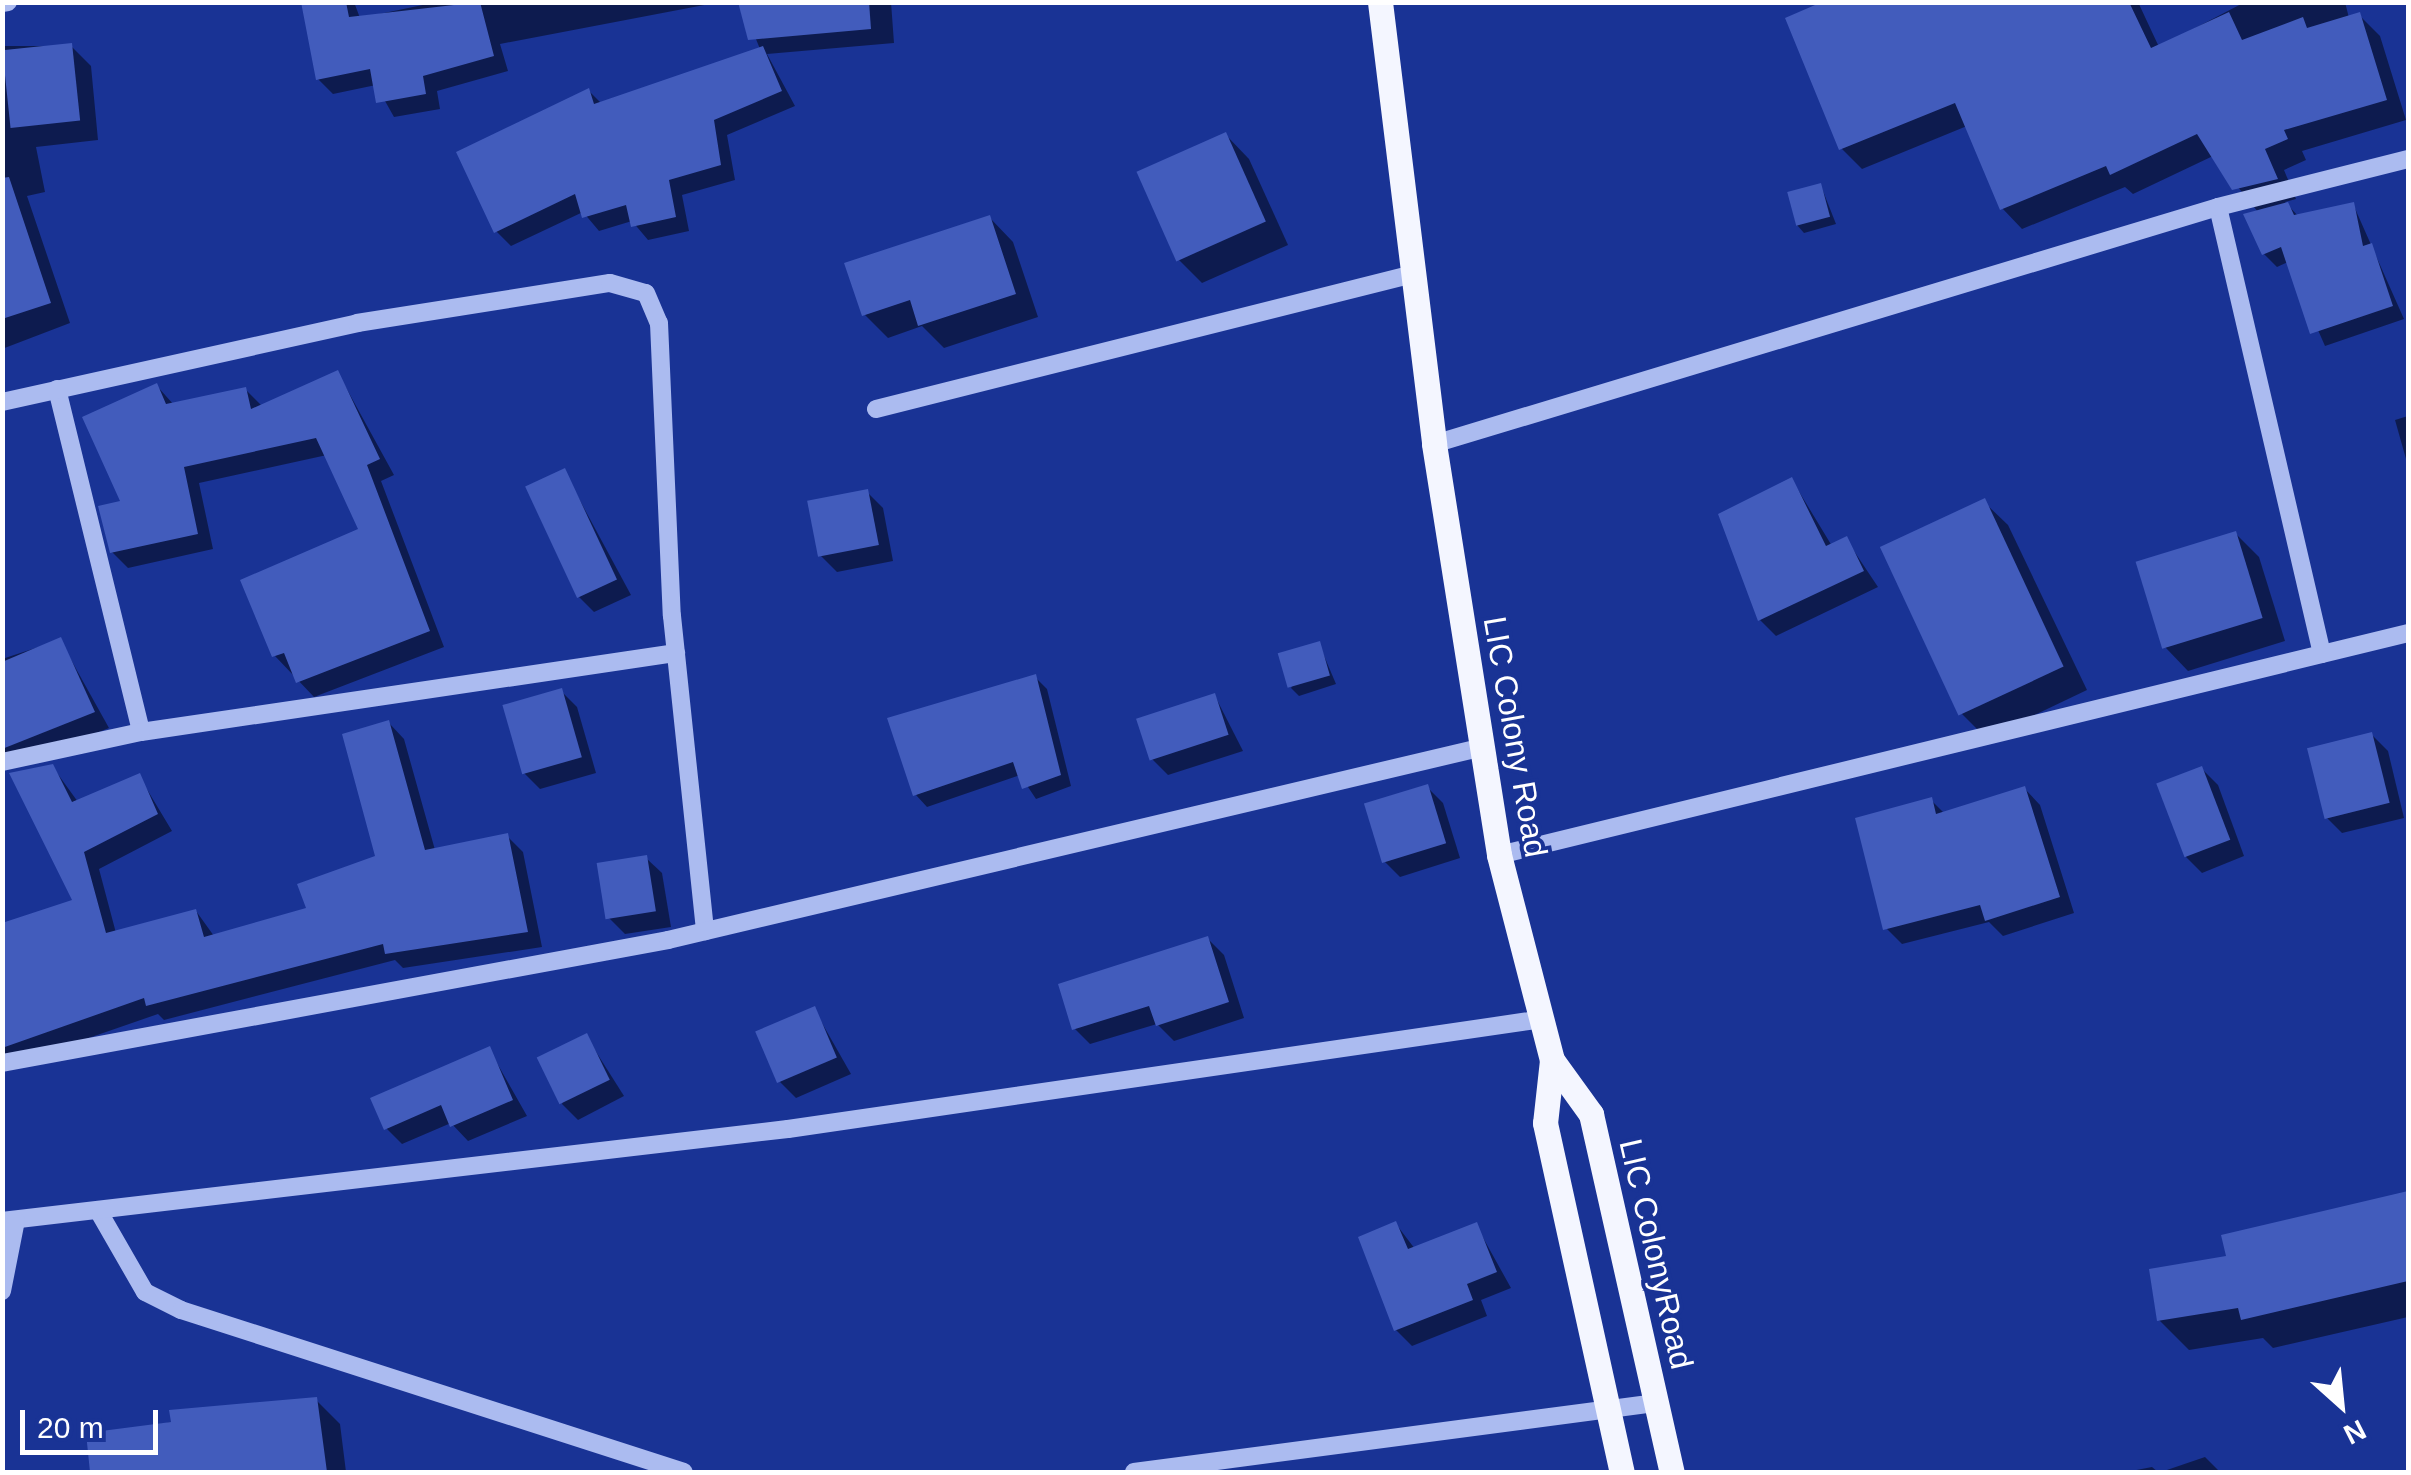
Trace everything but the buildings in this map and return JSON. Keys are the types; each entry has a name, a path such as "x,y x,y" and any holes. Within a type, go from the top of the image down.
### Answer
{"main road":[{"name":"LIC Colony Road","path":"1380,2 1434,444 1500,855 1544,1019 1552,1060 1545,1122 1622,1472"},
{"name":"LIC ColonyRoad","path":"1552,1060 1591,1114 1672,1472"}],"street":[{"path":"1434,444 2218,208 2408,159"},
{"path":"2218,208 2322,654"},
{"path":"876,409 1413,274"},
{"path":"2,402 376,320 610,282 646,293 659,323 676,653 705,931"},
{"path":"56,388 141,732"},
{"path":"1500,855 2408,634"},
{"path":"2,762 141,732 676,653"},
{"path":"2,1063 705,931 1483,746"},
{"path":"2,1291 9,1220 788,1129 1544,1019"},
{"path":"99,1212 145,1292 181,1310 684,1472"},
{"path":"1134,1472 1656,1403"}]}
